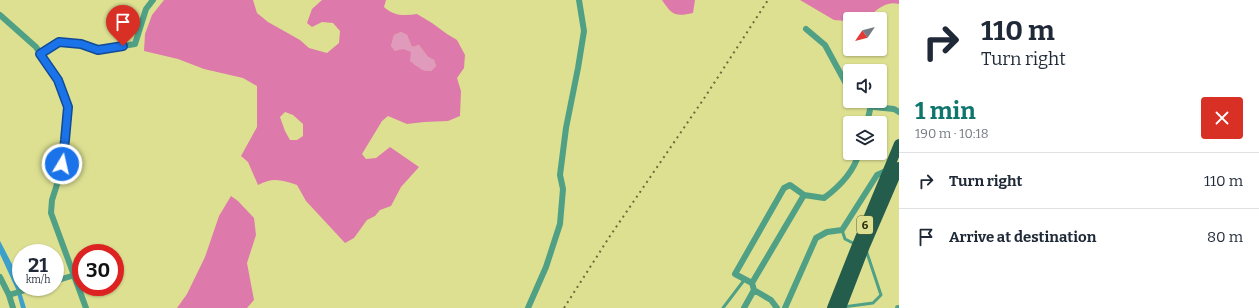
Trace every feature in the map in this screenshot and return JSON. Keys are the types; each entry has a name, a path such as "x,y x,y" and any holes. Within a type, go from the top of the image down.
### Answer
{"main road":[{"name":"6","path":"838,308 888,170 899,144"},
{"name":"6","path":"861,246 899,167"}],"street":[{"path":"40,54 59,42 81,44 98,50 135,44 146,9 153,0"},
{"path":"528,308 546,267 560,224 562,189 560,175 566,128 584,31 579,0"},
{"path":"0,15 36,47 58,80 68,107 60,175 52,200 51,213 72,267"},
{"path":"806,29 825,45 843,78"},
{"path":"887,108 894,108 899,112"},
{"path":"777,308 771,300 754,290 752,283 735,274 784,188 790,185 804,195 824,198 833,192 850,172 856,160"},
{"path":"785,308 816,238 827,232 842,230 877,176 888,170"},
{"path":"752,283 804,195"},
{"path":"0,277 11,295 13,308"},
{"path":"744,308 754,290"},
{"path":"82,296 86,308"}],"lane":[{"path":"838,308 873,303 881,295 861,246 845,239 842,230"},
{"path":"723,308 745,279"}],"shaded area":[{"path":"164,0 253,0 257,13 268,22 300,40 309,48 327,53 339,43 340,31 333,23 322,22 312,27 307,23 312,9 322,0 386,0 384,7 391,12 404,15 417,14 457,40 465,55 464,68 457,78 461,91 460,116 448,121 407,124 388,116 382,121 362,154 366,159 376,158 390,147 419,167 401,187 391,206 380,210 375,216 367,220 354,238 345,243 306,201 297,185 273,180 263,182 258,185 248,162 241,156 257,127 257,86 243,78 204,69 178,59 144,51 145,34 152,15","holes":["401,32 407,35 412,47 419,45 428,57 434,60 436,66 431,71 422,70 410,61 411,52 403,49 395,51 391,46 394,35","285,112 293,115 303,124 303,136 297,140 290,140 285,131 280,117"]},
{"path":"662,0 695,0 693,13 682,15 674,14"},
{"path":"800,0 899,0 899,4 894,3 885,5 875,12 843,12 843,21 834,20"},
{"path":"401,32 407,35 412,47 419,45 428,57 434,60 436,66 431,71 419,69 416,65 395,51 391,46 394,35"},
{"path":"231,196 238,201 254,218 256,235 247,263 254,300 247,308 177,308 187,294 205,257 219,216"}],"water":[{"path":"0,241 12,264 12,280 0,254"},
{"path":"18,296 22,296 26,308 21,308"}],"railway":[{"path":"564,308 610,236 705,97 768,0"}],"route":[{"path":"62,164 68,107 58,80 40,54 59,42 81,44 98,50 123,46"}]}
